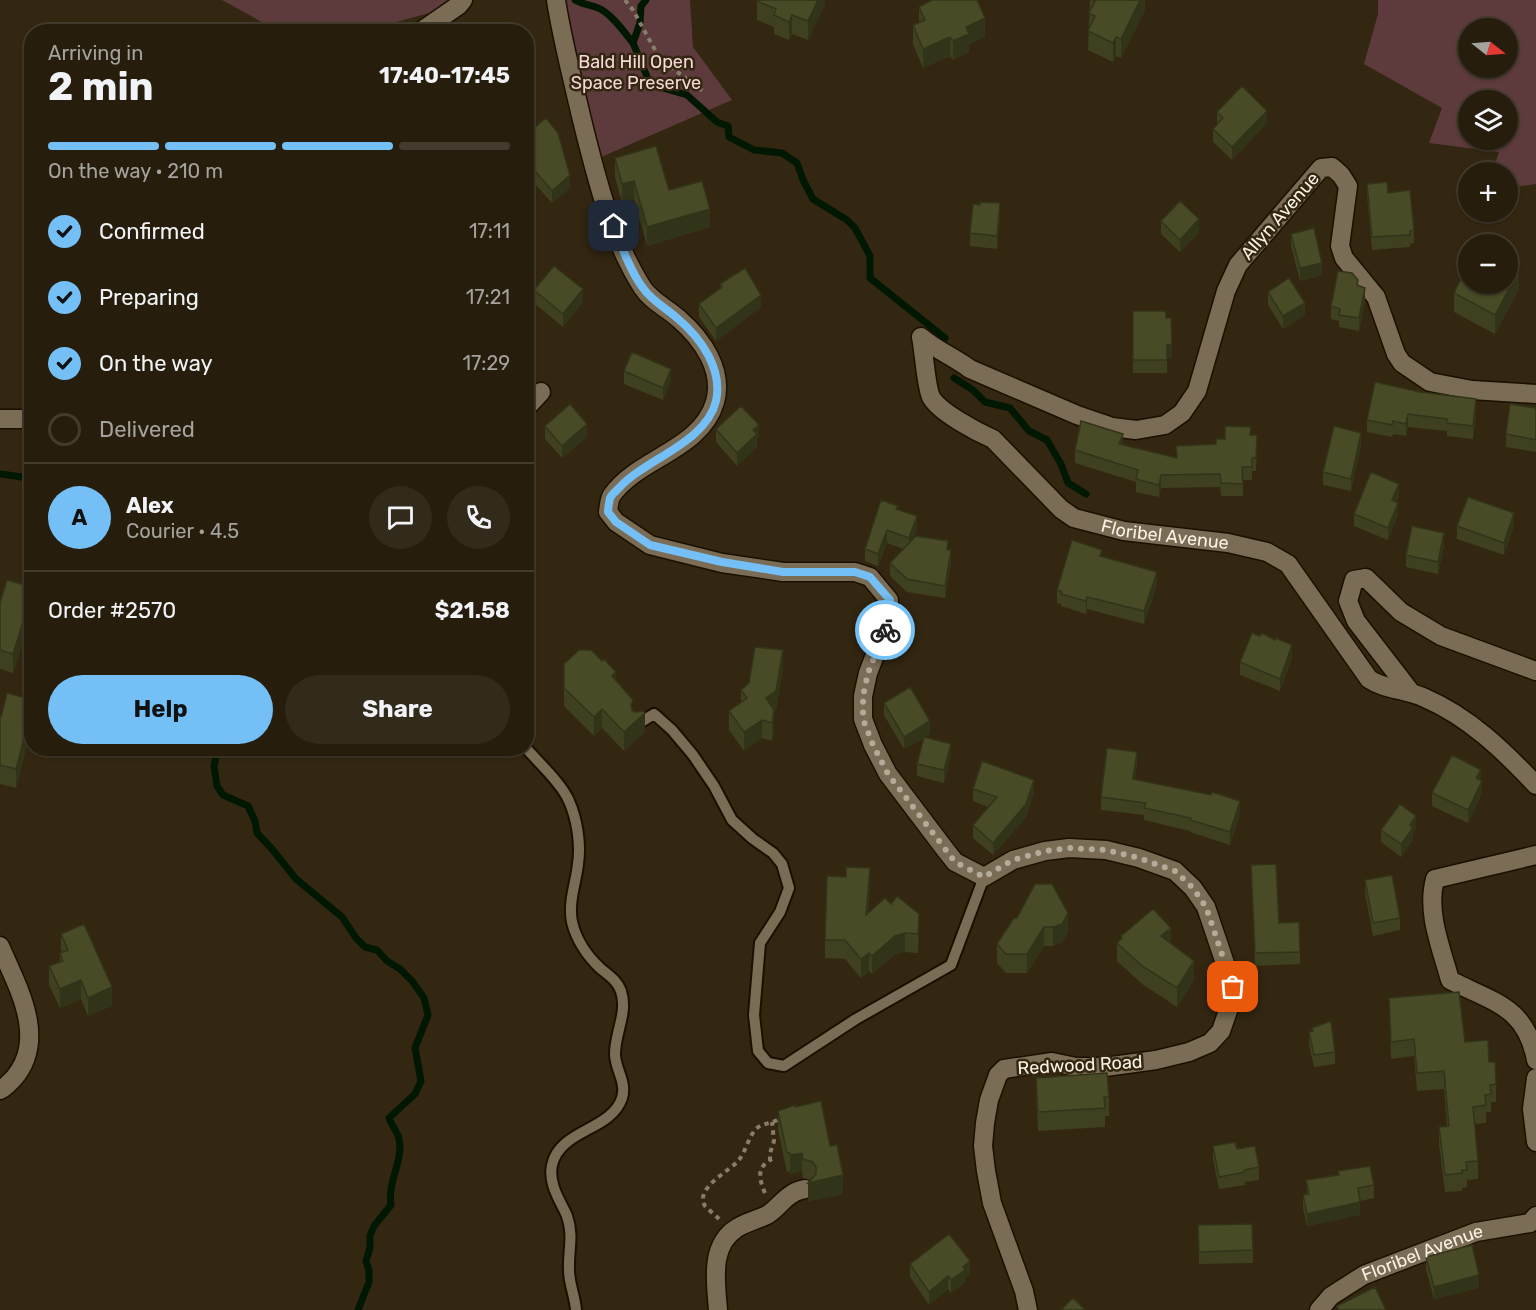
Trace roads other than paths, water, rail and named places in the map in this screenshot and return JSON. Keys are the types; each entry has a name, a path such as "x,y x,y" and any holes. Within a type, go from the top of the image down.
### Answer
{"street":[{"path":"431,24 463,0"},
{"path":"556,0 562,36 592,161 602,196 620,241 642,288 656,303 679,319 696,337 710,357 716,377 716,401 707,421 676,449 628,477 611,496 608,512 616,522 650,545 722,562 783,572 855,572 870,577 890,600 887,624 868,673 863,696 863,719 888,774 944,848 955,862 984,877"},
{"name":"Allyn Avenue","path":"927,369 921,337 933,347 970,369 1077,415 1112,427 1136,430 1164,425 1182,413 1197,391 1226,291 1238,265 1321,168 1332,167 1348,186 1340,246 1344,258 1376,297 1393,346 1402,363 1430,382 1472,390 1536,394"},
{"name":"Floribel Avenue","path":"927,369 931,396 939,407 993,440 1074,518 1124,531 1228,543 1267,552 1288,564 1369,679 1379,686 1410,691 1437,703 1473,726 1506,753 1536,785"},
{"path":"534,399 541,392"},
{"path":"0,419 24,419"},
{"name":"Floribel Avenue","path":"1410,691 1356,621 1348,601 1354,580 1366,578 1401,612 1441,636 1536,671"},
{"name":"Redwood Road","path":"984,877 1013,860 1045,851 1069,848 1106,850 1139,858 1175,871 1193,888 1206,907 1233,987 1221,1031 1210,1043 1189,1052 1156,1060 1105,1067 1076,1067 1052,1062 1004,1069 998,1075 988,1100 983,1146 985,1162 992,1203 1024,1291 1028,1310"},
{"path":"1536,855 1435,879 1431,893 1431,907 1450,980 1506,1008 1518,1018 1534,1048 1536,1060"},
{"path":"0,946 26,1008 30,1041 23,1066 0,1090"},
{"path":"1536,1078 1532,1109 1536,1142"},
{"path":"718,1310 715,1277 717,1256 723,1240 735,1228 775,1210 790,1194 805,1189"},
{"name":"Floribel Avenue","path":"1319,1310 1331,1296 1364,1275 1476,1232 1530,1222 1536,1216"}],"lane":[{"path":"638,724 654,714 672,730 714,786 732,820 773,853 782,864 789,888 780,912 760,943 754,1015 758,1051 768,1062 784,1066 856,1019 951,965 984,877"},
{"path":"532,756 569,801 579,842 571,906 572,922 579,941 599,967 615,981 621,990 623,1001 623,1014 615,1055 623,1084 620,1104 613,1113 566,1142 552,1164 554,1191 570,1229 572,1243 568,1271 575,1295 576,1310"}],"waterway":[{"path":"575,0 603,10 633,43"},
{"path":"646,0 641,6 640,23 633,43 648,79 663,88 687,95 717,122 728,126 729,137 754,150 782,153 797,163 813,199 847,220 855,228 870,256 870,278 945,338"},
{"path":"954,378 973,390 985,402 1010,408 1029,431 1047,440 1061,464 1068,483 1086,494"},
{"path":"0,474 24,478"},
{"path":"216,756 214,766 217,786 223,795 248,806 255,821 257,833 296,879 342,917 365,947 377,950 387,961 400,969 424,998 428,1015 415,1048 421,1081 415,1094 389,1118 398,1136 400,1147 391,1188 391,1205 374,1226 370,1236 370,1248 366,1261 369,1282 358,1310"}],"park label":[{"name":"Bald Hill Open Space Preserve","path":"636,72"}]}
